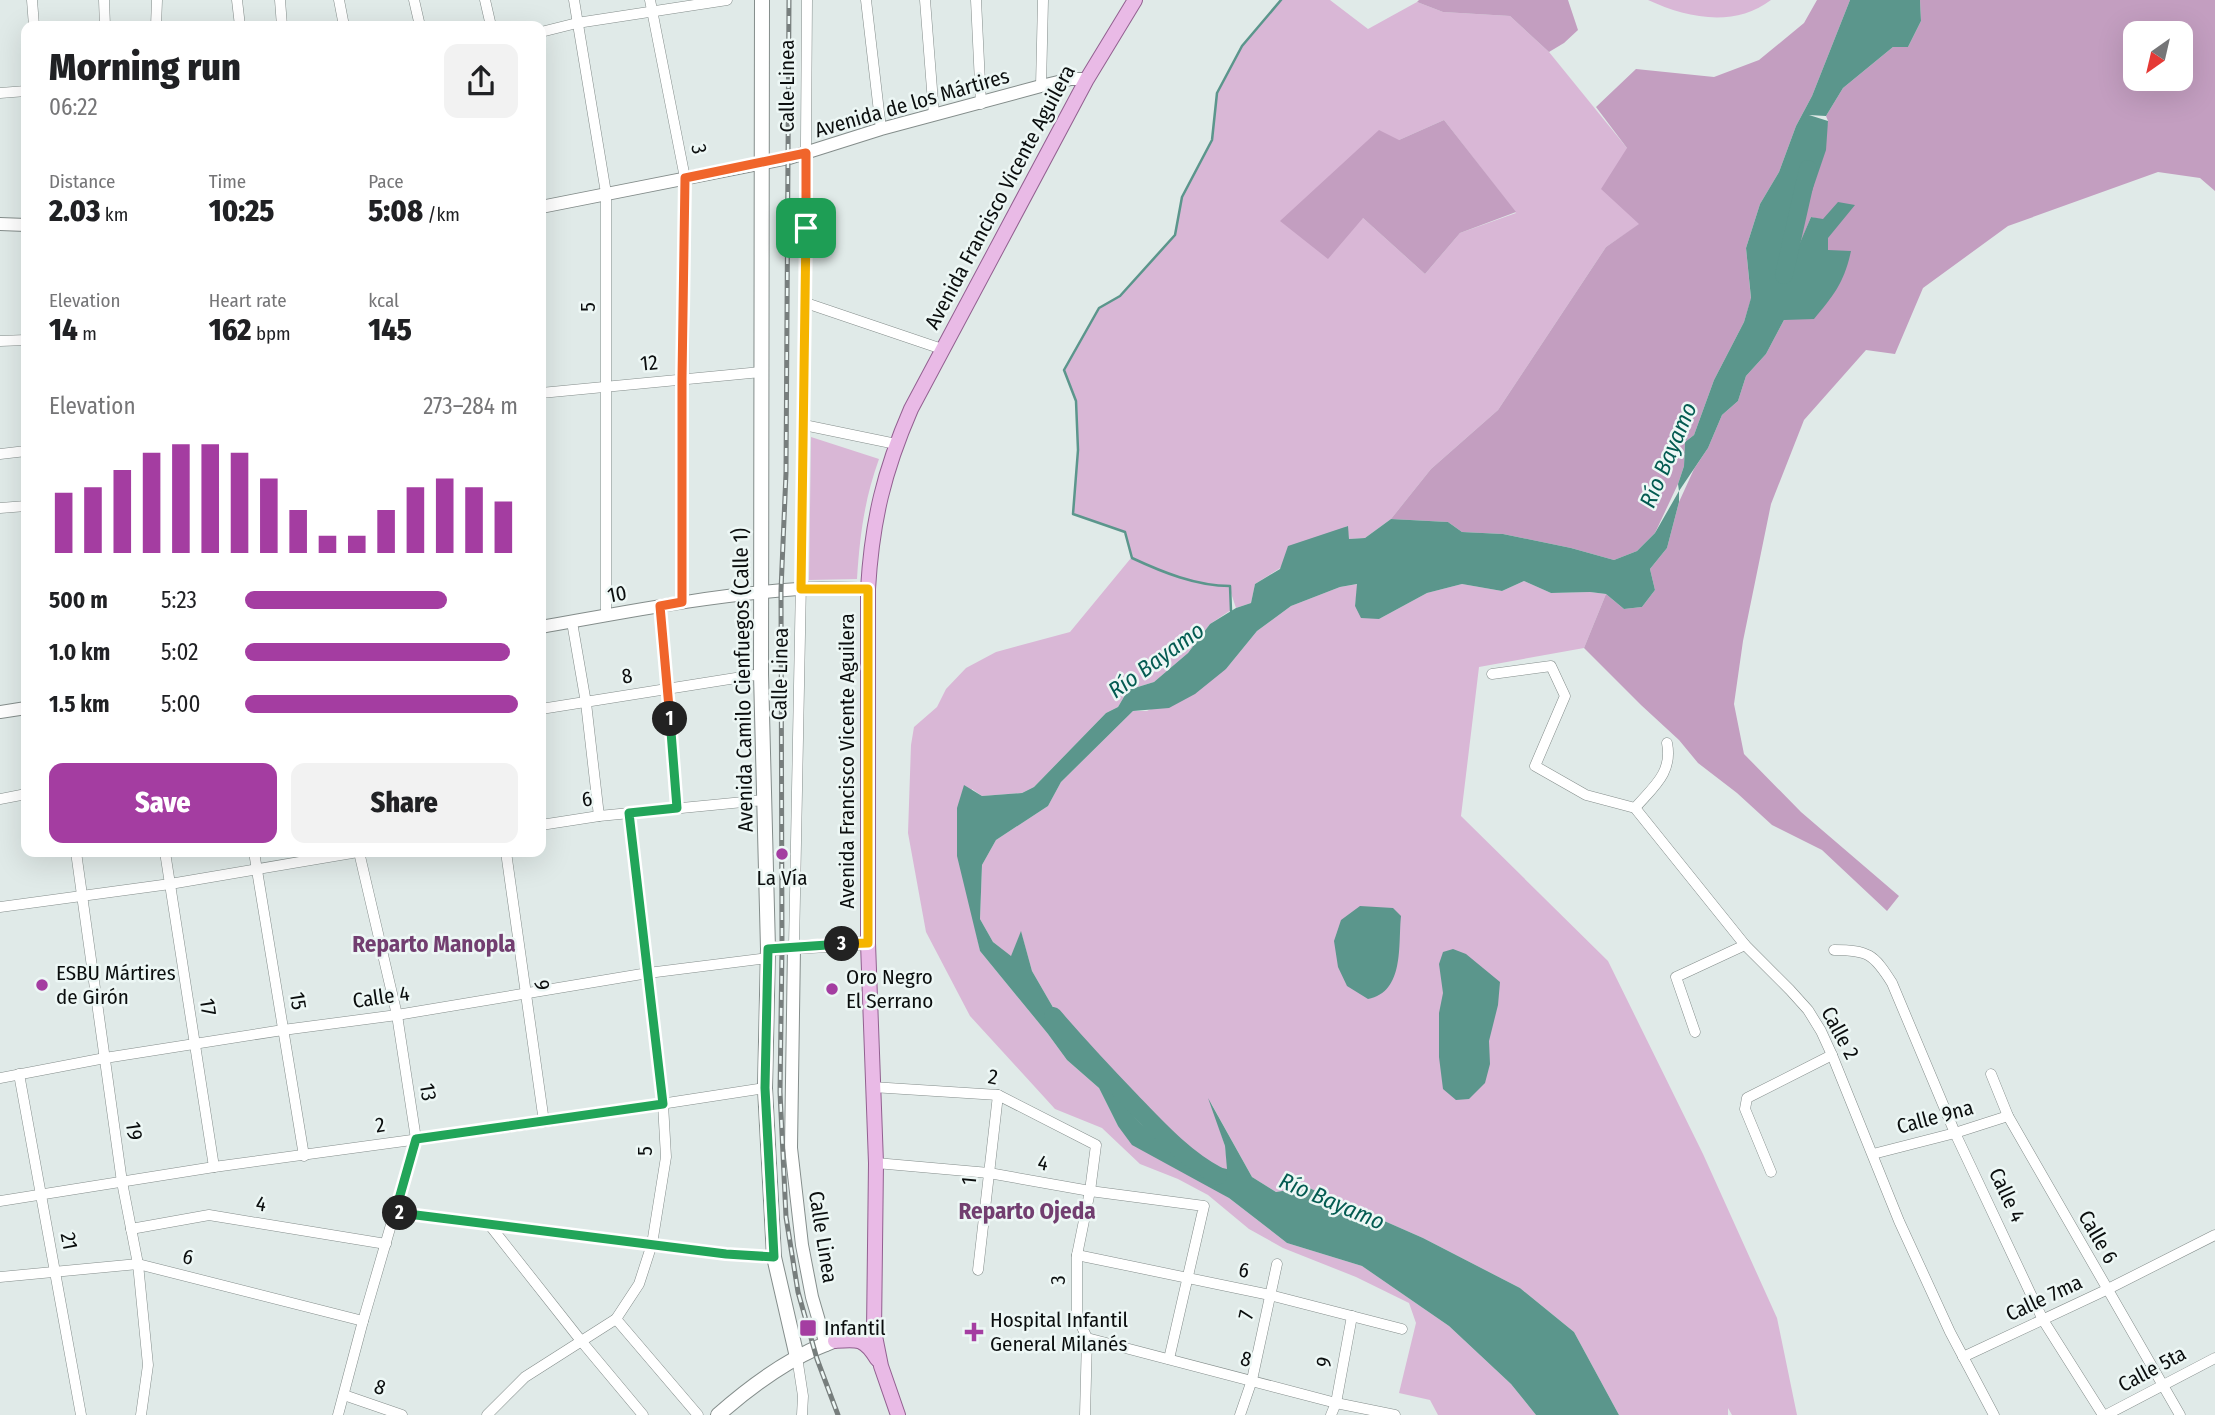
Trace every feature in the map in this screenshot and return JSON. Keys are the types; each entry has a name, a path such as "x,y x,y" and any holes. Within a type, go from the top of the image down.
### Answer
{"main road":[{"name":"Avenida Camilo Cienfuegos (Calle 1)","path":"761,0 761,674 768,953 765,1088 774,1257 797,1357"},
{"name":"Avenida Francisco Vicente Aguilera","path":"898,1415 881,1366 874,1331 876,1163 868,943 870,542 878,498 896,444 942,349 1087,79 1135,0"},
{"path":"718,1415 797,1357 830,1343 874,1331"},
{"path":"830,1343 857,1339 865,1343 881,1366"}],"street":[{"path":"32,0 34,21"},
{"path":"104,0 105,21"},
{"path":"156,21 157,0"},
{"path":"237,0 239,21"},
{"path":"279,0 281,21"},
{"path":"340,0 343,21"},
{"path":"414,0 419,21"},
{"path":"485,0 490,21"},
{"name":"5","path":"574,0 606,193 606,616"},
{"path":"546,31 651,5 727,0"},
{"name":"Calle Linea","path":"807,0 806,303 791,1148 802,1245 812,1297 830,1343"},
{"path":"866,0 881,129"},
{"path":"925,0 934,115"},
{"path":"976,0 981,104"},
{"path":"1041,86 1043,0"},
{"name":"3","path":"651,5 685,178 682,602"},
{"name":"Avenida de los Mártires","path":"546,206 806,153 881,129 1041,86 1071,79 1087,79"},
{"path":"0,93 21,91"},
{"path":"0,224 21,225"},
{"path":"806,303 942,349"},
{"path":"0,341 21,340"},
{"name":"12","path":"546,393 761,372"},
{"path":"804,425 896,444"},
{"path":"0,454 21,452"},
{"path":"0,508 21,506"},
{"name":"10","path":"546,626 682,602 761,592 868,589"},
{"path":"660,606 677,808"},
{"path":"572,622 586,703 599,816"},
{"path":"1492,674 1551,666 1565,696 1535,766 1587,795 1634,808 1667,769 1670,758 1667,743"},
{"name":"8","path":"546,708 761,674"},
{"path":"0,712 21,709"},
{"path":"0,799 21,795"},
{"name":"6","path":"546,824 599,816 765,800"},
{"name":"Calle 2","path":"1634,808 1745,945 1808,1010 1832,1055 1899,1221 1950,1332 1994,1415"},
{"name":"5","path":"487,1415 525,1377 616,1318 639,1284 652,1244 666,1157 663,1104 629,813"},
{"name":"19","path":"77,857 122,1182 138,1264 148,1365 141,1415"},
{"name":"17","path":"166,857 214,1167"},
{"name":"15","path":"255,857 304,1156"},
{"path":"0,907 170,884 329,857"},
{"name":"13","path":"338,1415 416,1139 397,1015 360,857"},
{"name":"9","path":"507,857 544,1122"},
{"name":"Calle 4","path":"0,1078 105,1058 397,1015 648,974 794,947 868,943"},
{"path":"1695,1032 1676,977 1745,945"},
{"name":"Calle 4","path":"1834,950 1859,950 1870,955 1880,964 1892,983 1955,1133 2043,1320 2105,1415"},
{"path":"1771,1172 1745,1109 1747,1097 1832,1055"},
{"name":"21","path":"19,1074 81,1415"},
{"name":"Calle 6","path":"1991,1074 2008,1116 2180,1415"},
{"name":"2","path":"872,1087 998,1095 1096,1145"},
{"name":"2","path":"0,1201 214,1167 544,1122 765,1088"},
{"name":"1","path":"978,1270 998,1095"},
{"name":"Calle 9na","path":"1873,1154 2008,1116"},
{"name":"3","path":"1085,1415 1087,1338 1077,1316 1077,1255 1096,1145"},
{"name":"4","path":"876,1163 989,1173 1090,1191 1204,1206 1187,1278"},
{"path":"395,1213 726,1254 774,1257"},
{"name":"4","path":"131,1229 209,1215 386,1244"},
{"path":"488,1223 643,1415"},
{"name":"Calle 7ma","path":"1963,1357 2215,1235"},
{"name":"6","path":"1077,1255 1270,1295 1402,1329"},
{"name":"6","path":"0,1277 138,1264 363,1321"},
{"name":"7","path":"1240,1415 1252,1380 1277,1264"},
{"path":"1168,1359 1187,1278"},
{"name":"9","path":"1331,1415 1336,1403 1352,1316"},
{"path":"616,1318 698,1415"},
{"name":"8","path":"1087,1338 1336,1403 1395,1415"},
{"path":"797,1357 803,1396 802,1415"},
{"name":"Calle 5ta","path":"2105,1415 2215,1358"},
{"name":"8","path":"344,1395 402,1415"}],"shaded area":[{"path":"1281,0 1330,0 1368,29 1417,2 1443,12 1510,16 1549,52 1627,148 1640,224 1606,247 1498,410 1431,469 1391,519 1365,538 1349,539 1347,526 1255,584 1251,603 1236,608 1230,590 1231,610 1210,624 1188,653 1154,682 1128,690 1118,707 1106,713 1034,787 1022,793 982,796 972,789 970,903 980,951 1067,1060 1099,1088 1118,1126 1229,1198 1287,1243 1362,1266 1449,1326 1511,1384 1536,1415 1438,1415 1430,1400 1399,1393 1416,1323 1409,1303 1356,1277 1283,1248 1249,1229 1208,1195 1178,1179 1140,1164 1102,1128 1055,1109 970,1016 926,932 908,833 914,727 937,707 946,689 966,668 996,652 1070,632 1131,558 1125,532 1073,514 1078,450 1076,401 1064,370 1099,308 1120,296 1175,235 1182,197 1212,140 1217,93 1242,46","holes":["1444,120 1516,213 1460,233 1425,274 1363,218 1399,140"]},
{"path":"1568,0 1578,30 1549,52 1510,16 1443,12 1417,2"},
{"path":"1648,0 1771,0 1742,14 1710,17 1678,12"},
{"path":"1817,0 1850,0 1779,172 1760,204 1746,248 1751,299 1744,322 1714,380 1694,435 1685,442 1684,466 1655,533 1637,551 1614,560 1503,534 1462,532 1448,522 1391,519 1431,469 1498,410 1606,247 1639,224 1601,189 1627,148 1596,107 1636,69 1714,77 1759,60 1804,23"},
{"path":"1920,0 2215,0 2215,191 2200,178 2158,172 2008,226 1923,288 1895,354 1866,350 1804,420 1771,504 1743,641 1734,704 1744,754 1801,812 1899,896 1887,911 1822,850 1772,825 1698,763 1679,740 1584,648 1606,594 1624,609 1642,607 1655,590 1650,569 1667,548 1679,502 1694,469 1708,448 1722,415 1738,401 1746,376 1766,354 1828,250 1823,220 1811,217 1796,253 1789,254 1802,191 1811,194 1828,121 1826,116 1843,88 1893,47 1908,47 1921,21"},
{"path":"1444,120 1516,212 1460,233 1425,274 1363,218 1328,259 1280,221 1379,130 1399,140"},
{"path":"811,437 879,459 863,518 857,579 809,580"},
{"path":"1524,581 1551,593 1606,594 1584,648 1479,667 1461,816 1608,961 1703,1154 1777,1318 1797,1415 1732,1415 1728,1408 1728,1415 1619,1415 1574,1332 1520,1288 1423,1238 1307,1187 1276,1192 1252,1177 1211,1103 1225,1146 1228,1170 1187,1160 1141,1124 1084,1061 1032,971 1021,932 1011,957 993,942 980,919 982,865 996,840 1048,806 1061,782 1133,711 1147,711 1226,669 1257,631 1291,606 1340,587 1358,584 1355,606 1379,619 1427,593 1462,584 1502,591"}],"water":[{"path":"1850,0 1920,0 1921,21 1908,47 1893,47 1843,88 1826,116 1809,115 1828,121 1826,150 1811,194 1802,192 1789,253 1796,252 1811,217 1823,219 1838,202 1855,205 1828,238 1828,250 1851,251 1841,280 1814,319 1784,320 1766,354 1746,376 1738,401 1722,415 1708,448 1679,491 1685,442 1694,435 1714,380 1744,322 1751,298 1746,248 1760,204 1779,172"},
{"path":"1679,491 1679,502 1667,548 1650,569 1655,590 1642,607 1624,609 1606,594 1551,593 1524,581 1502,591 1462,584 1427,593 1379,619 1361,618 1355,606 1357,584 1340,587 1291,606 1257,631 1226,669 1195,694 1169,708 1133,711 1061,782 1048,806 996,840 982,865 980,919 993,942 1011,956 1021,931 1032,971 1084,1061 1141,1124 1187,1160 1227,1169 1225,1146 1208,1098 1252,1177 1276,1192 1307,1187 1423,1238 1520,1288 1574,1332 1619,1415 1536,1415 1511,1384 1449,1326 1362,1266 1287,1243 1229,1198 1132,1145 1118,1126 1099,1088 1067,1060 980,951 957,856 957,808 964,785 982,796 1022,793 1034,787 1106,713 1118,707 1128,690 1154,682 1188,653 1210,624 1236,608 1251,603 1255,584 1280,569 1288,546 1348,526 1349,539 1365,538 1391,519 1448,522 1462,532 1503,534 1614,560 1637,551 1655,533"},
{"path":"1360,906 1393,908 1401,916 1399,953 1394,977 1380,995 1368,999 1347,986 1338,967 1334,941 1341,920"},
{"path":"1453,949 1466,954 1500,982 1498,1005 1489,1041 1490,1064 1485,1083 1469,1099 1456,1100 1443,1089 1439,1057 1439,1013 1443,993 1439,964 1443,952"}],"waterway":[{"path":"1231,611 1230,586 1192,581 1132,558 1125,532 1073,514 1078,450 1076,401 1064,370 1099,308 1120,296 1175,235 1182,197 1212,140 1217,93 1242,46 1281,0"},
{"name":"Río Bayamo","path":"1784,275 1808,169"},
{"name":"Río Bayamo","path":"1053,1016 1161,1132 1182,1151 1218,1176"}],"railway":[{"path":"789,0 786,473 781,590 780,1092 786,1217 798,1292 817,1359 838,1415"}],"place":[{"name":"La Vía","path":"782,854"},
{"name":"ESBU Mártires de Girón","path":"42,985"},
{"name":"Oro Negro El Serrano","path":"832,989"},
{"name":"Infantil","path":"808,1328"},
{"name":"Hospital Infantil General Milanés","path":"974,1332"}],"district":[{"name":"Reparto Manopla","path":"434,944"},
{"name":"Reparto Ojeda","path":"1027,1211"}],"route":[{"path":"806,153 806,228 801,589 868,589 868,943 768,949 765,1088 774,1257 726,1254 395,1213 416,1139 663,1104 629,813 677,808 660,606 682,602 685,178 806,153"}]}
